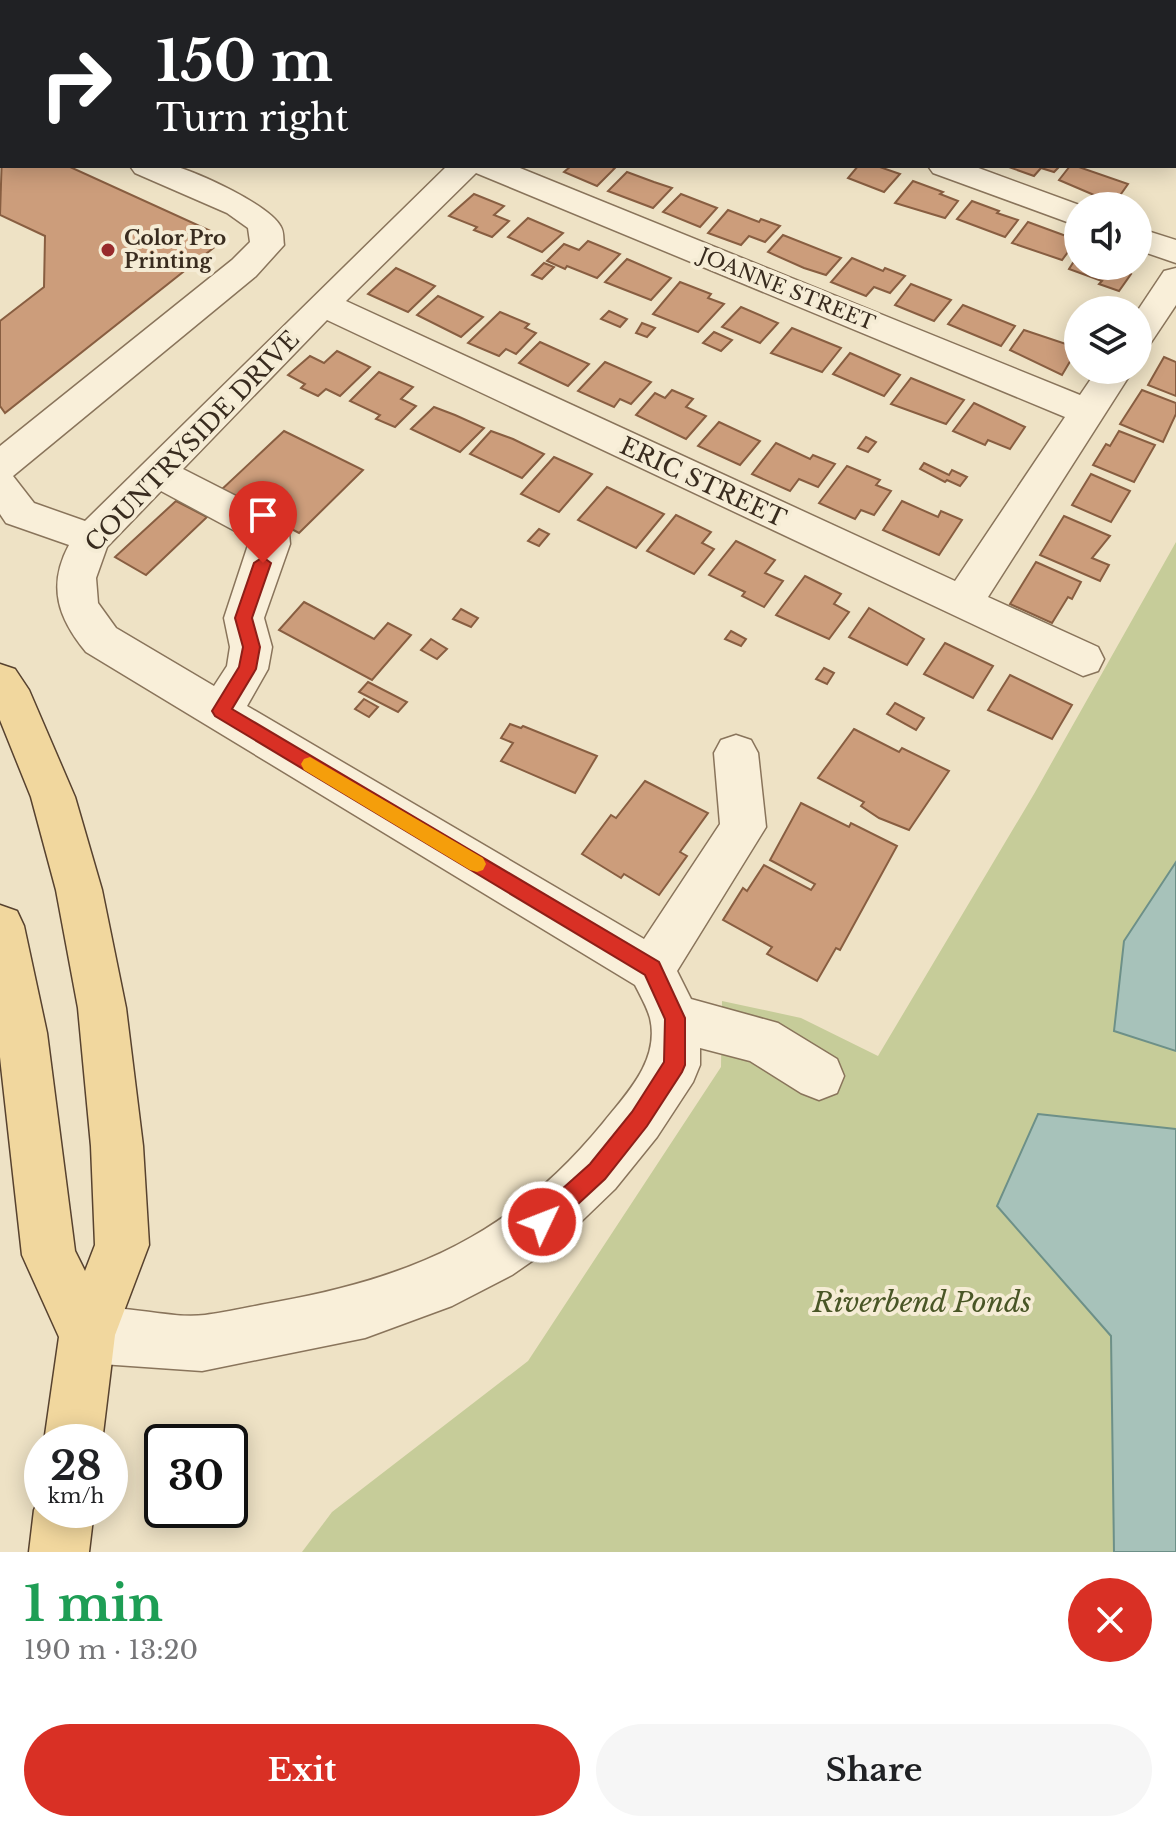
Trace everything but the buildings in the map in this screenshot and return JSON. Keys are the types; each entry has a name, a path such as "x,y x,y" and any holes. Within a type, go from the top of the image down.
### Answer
{"main road":[{"path":"0,681 14,702 53,797 79,890 102,1008 117,1146 122,1245 87,1335 75,1424"},
{"path":"0,926 22,1033 49,1255 87,1335"},
{"path":"59,1552 62,1528"}],"street":[{"path":"0,466 244,268 267,245 267,230 249,212 150,168"},
{"name":"COUNTRYSIDE DRIVE","path":"463,168 323,304 92,538 79,560 74,583 77,606 88,627 101,640 652,969"},
{"name":"JOANNE STREET","path":"492,168 1087,412"},
{"path":"949,168 1064,211"},
{"path":"1152,243 1176,252"},
{"path":"1152,315 1176,279"},
{"name":"ERIC STREET","path":"323,304 1083,659"},
{"path":"962,603 1106,384"},
{"path":"157,472 269,533 270,544 244,618 251,647 247,669 221,711"},
{"path":"0,486 20,513 92,538"},
{"path":"87,1335 202,1343 365,1311 433,1287 493,1256 542,1222 597,1171 639,1119 675,1065 675,1018 652,969 743,827 736,753"},
{"path":"675,1018 761,1040 819,1076"}],"green space":[{"name":"Riverbend Ponds","path":"1176,542 1176,1552 302,1552 332,1512 528,1361 721,1067 722,1001 801,1018 878,1056 1034,794"}],"water":[{"path":"1176,862 1176,1051 1114,1031 1124,941"},
{"path":"1038,1114 1176,1129 1176,1552 1114,1552 1111,1336 997,1206"}],"slow traffic":[{"path":"310,764 477,864"}],"place":[{"name":"Color Pro Printing","path":"108,250"}],"route":[{"path":"263,563 244,618 251,647 247,669 221,711 652,969 675,1018 675,1065 639,1119 597,1171 542,1222"}]}
